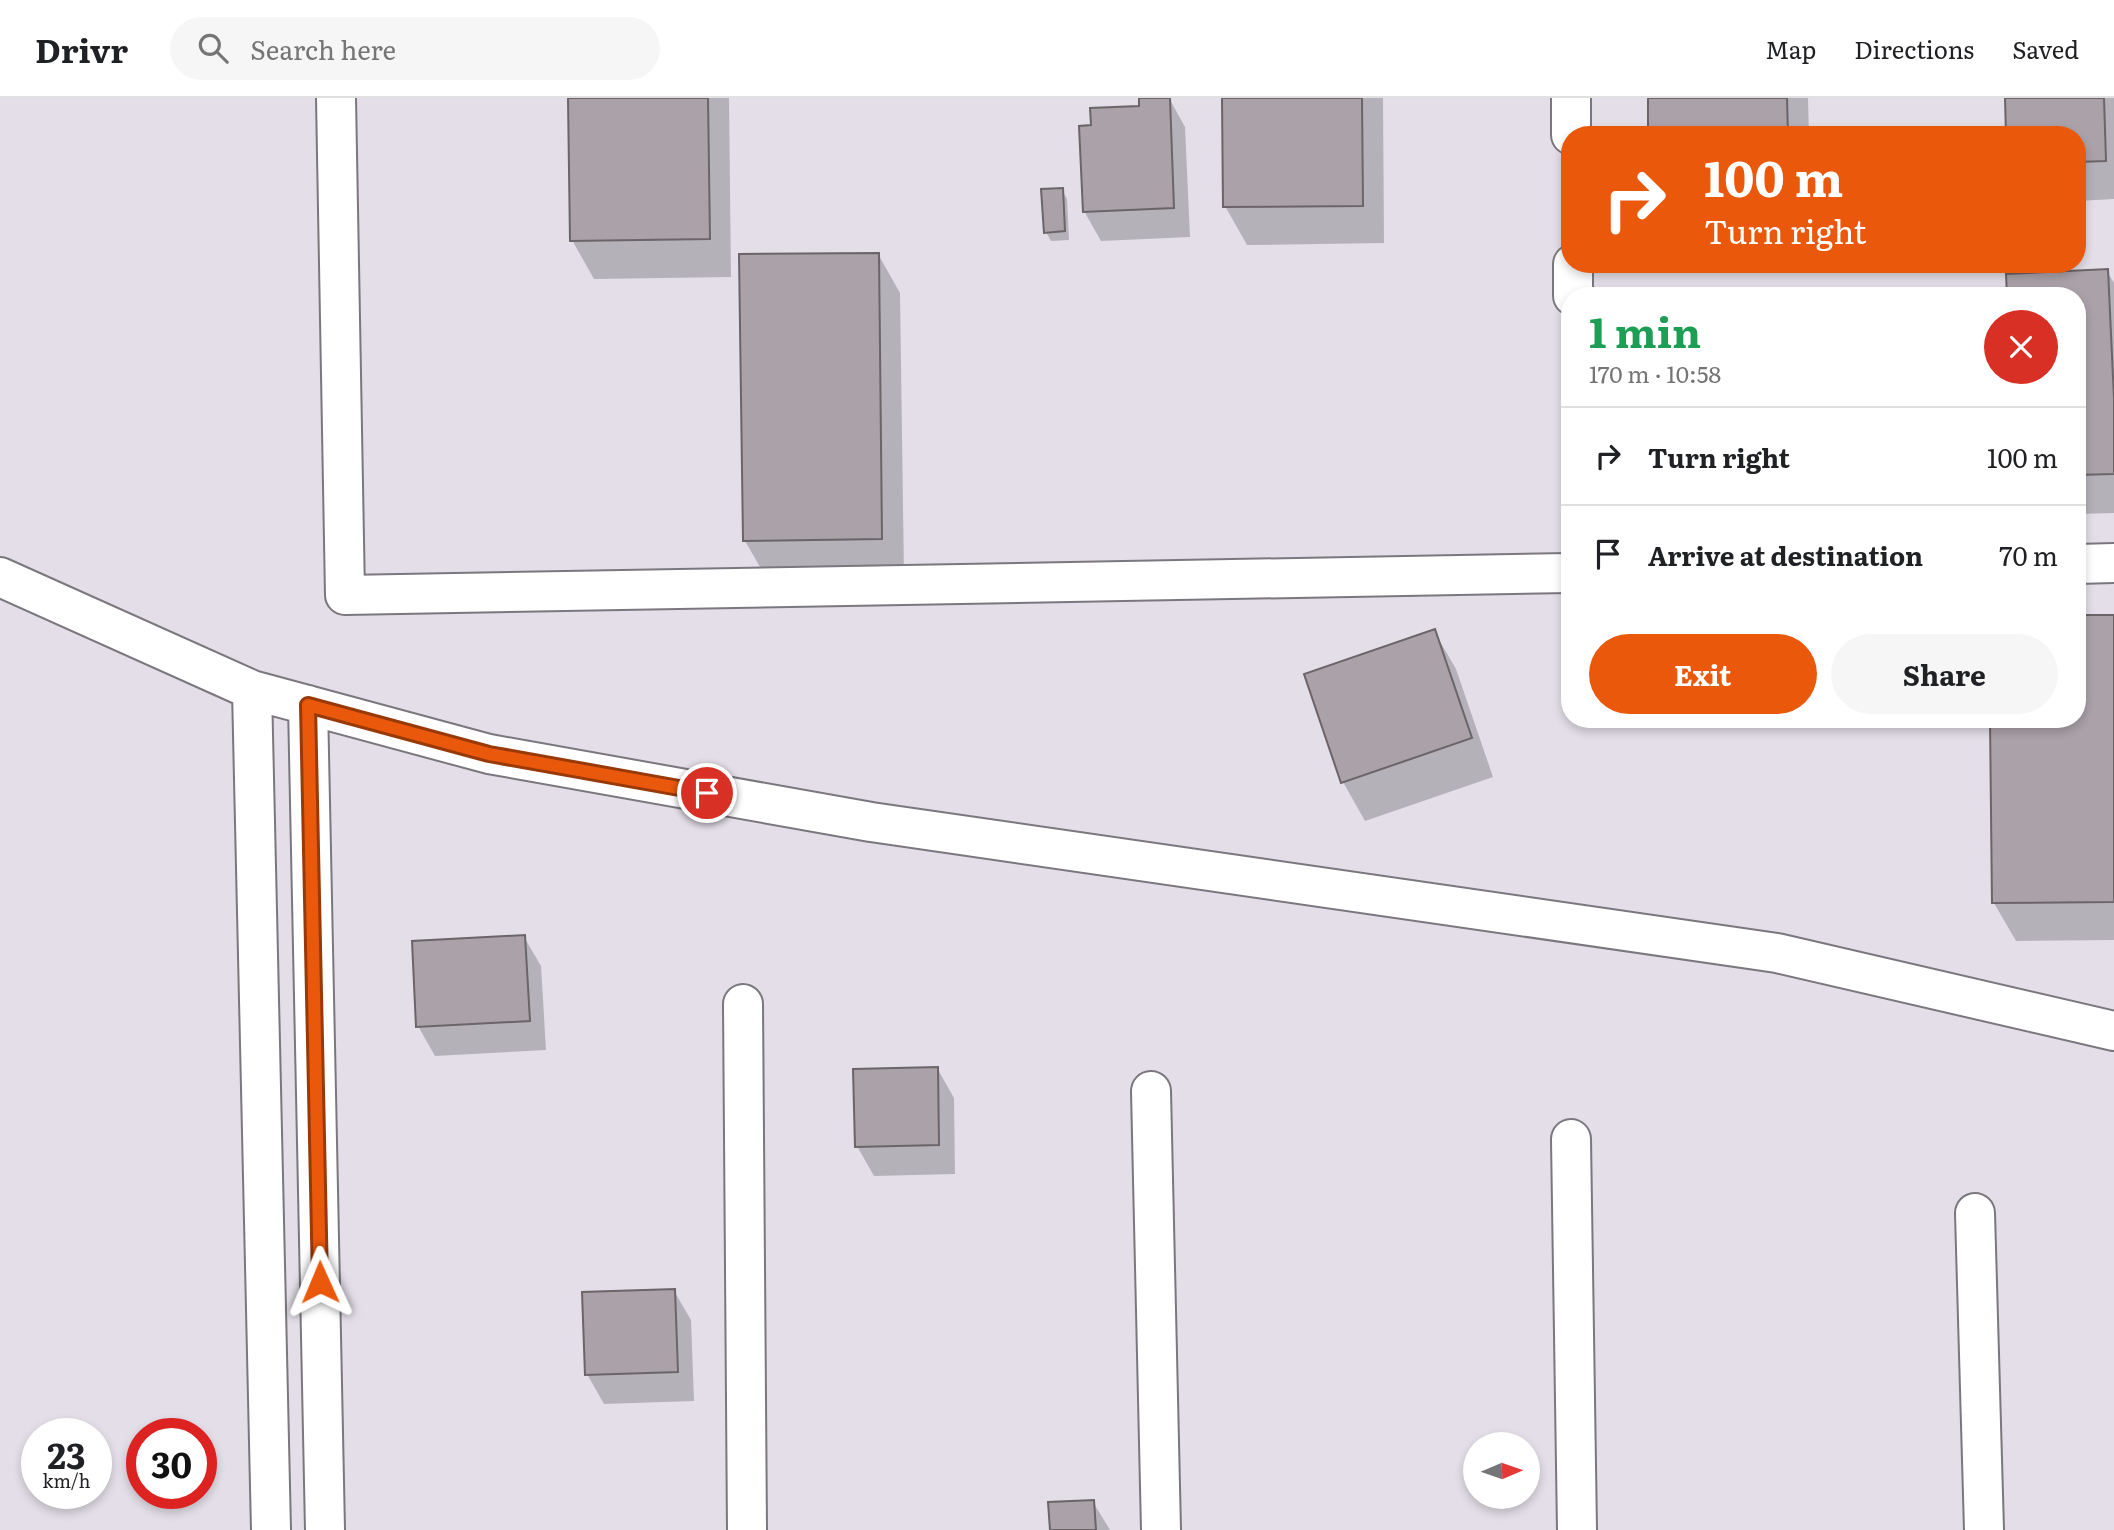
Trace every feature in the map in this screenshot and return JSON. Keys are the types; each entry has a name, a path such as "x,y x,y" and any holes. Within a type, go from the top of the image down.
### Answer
{"street":[{"path":"337,98 345,594 1561,573"},
{"path":"1571,98 1571,126"},
{"path":"2086,564 2114,563"},
{"path":"0,577 252,690 489,754 871,822 1777,953 2114,1031"},
{"path":"252,690 271,1530"},
{"path":"308,705 325,1530"},
{"path":"743,1004 747,1530"},
{"path":"1151,1091 1161,1530"},
{"path":"1571,1139 1577,1530"},
{"path":"1975,1213 1984,1530"}],"building":[{"path":"568,98 708,98 710,239 570,241"},
{"path":"1139,98 1170,98 1174,208 1083,212 1079,126 1091,125 1090,108 1139,106"},
{"path":"1222,98 1362,98 1363,206 1223,207"},
{"path":"1648,98 1787,98 1788,126 1648,126"},
{"path":"2005,98 2104,98 2106,161 2086,162 2086,126 2006,126"},
{"path":"1063,188 1065,231 1044,233 1041,189"},
{"path":"879,253 882,539 743,541 739,254"},
{"path":"2108,269 2114,399 2114,474 2086,475 2086,287 2007,287 2006,274 2086,273 2086,270"},
{"path":"2086,615 2114,615 2114,902 1992,903 1990,728 2086,728"},
{"path":"1435,629 1472,738 1341,783 1304,674"},
{"path":"525,935 530,1021 416,1027 412,941"},
{"path":"938,1067 939,1145 855,1147 853,1069"},
{"path":"675,1289 678,1372 585,1375 582,1292"},
{"path":"1094,1500 1096,1530 1050,1530 1048,1502"}],"route":[{"path":"320,1282 308,705 489,754 707,793"}]}
